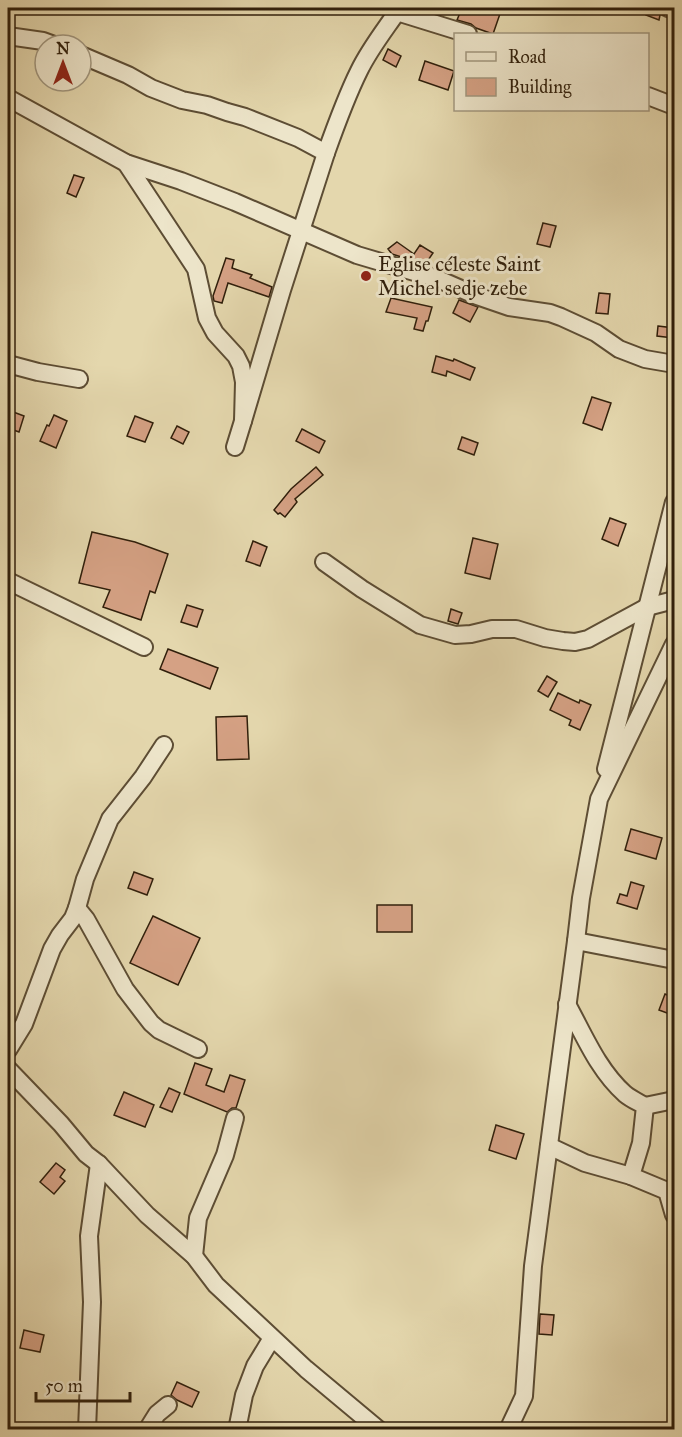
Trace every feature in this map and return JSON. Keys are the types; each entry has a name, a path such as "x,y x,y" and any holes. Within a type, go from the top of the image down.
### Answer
{"street":[{"path":"668,8 675,10"},
{"path":"235,447 316,180 344,103 369,52 397,10 465,33"},
{"path":"8,36 33,40"},
{"path":"93,60 151,88 182,100 245,117 298,138 326,153"},
{"path":"649,96 675,106"},
{"path":"8,98 126,163 235,202 357,255 438,279 509,307 550,313 596,333 619,349 645,359 675,364"},
{"path":"126,163 196,269 207,318 215,333 242,366 243,421"},
{"path":"8,364 79,379"},
{"path":"508,1430 524,1396 534,1266 581,898 599,799 675,502"},
{"path":"324,562 420,625 455,635 492,629 516,629 545,638 575,642 588,639 647,607 675,600"},
{"path":"8,581 144,647"},
{"path":"599,799 675,644"},
{"path":"8,1050 24,1024 52,949 78,908 86,879 110,819 144,777 164,745"},
{"path":"78,908 125,989 152,1023 159,1030 198,1049"},
{"path":"576,941 675,960"},
{"path":"567,1004 598,1062 626,1095 645,1106 675,1100"},
{"path":"8,1072 147,1215 194,1256 216,1285 306,1369 378,1429"},
{"path":"631,1176 641,1143 645,1106"},
{"path":"194,1256 198,1218 225,1155 235,1118"},
{"path":"549,1146 585,1163 631,1176 671,1192 675,1215"},
{"path":"87,1430 92,1302 89,1236 99,1164"},
{"path":"237,1430 244,1395 255,1366 272,1338"},
{"path":"147,1430 157,1414 168,1404"}],"building":[{"path":"462,8 502,8 493,33 457,20"},
{"path":"648,8 658,9 659,20 646,15"},
{"path":"388,49 401,56 396,67 383,60"},
{"path":"425,61 454,71 448,90 419,80"},
{"path":"74,175 84,178 76,197 67,193"},
{"path":"543,223 556,226 550,247 537,244"},
{"path":"397,242 414,254 420,245 433,253 427,265 392,254 388,249"},
{"path":"226,258 234,260 232,268 252,275 250,278 272,287 269,297 228,283 222,303 214,301 213,296"},
{"path":"599,293 610,294 608,314 596,313"},
{"path":"391,298 432,307 423,331 414,329 417,318 386,312"},
{"path":"459,300 478,307 470,322 453,313"},
{"path":"658,326 674,328 673,338 657,336"},
{"path":"436,356 453,361 454,359 475,368 470,380 447,371 446,376 432,372"},
{"path":"592,397 611,403 602,430 583,423"},
{"path":"8,410 24,416 19,432 8,428"},
{"path":"54,415 67,421 56,448 40,441"},
{"path":"135,416 153,423 145,442 127,436"},
{"path":"177,426 189,432 183,444 171,438"},
{"path":"302,429 325,441 319,453 296,441"},
{"path":"462,437 478,443 474,455 458,449"},
{"path":"316,467 323,475 295,499 297,502 285,517 278,514 274,510 291,489"},
{"path":"610,518 626,524 618,546 602,539"},
{"path":"92,532 135,542 168,554 155,593 150,591 141,620 103,607 110,590 79,583"},
{"path":"473,538 498,544 490,579 465,573"},
{"path":"253,541 267,547 260,566 246,561"},
{"path":"187,605 203,610 197,627 181,622"},
{"path":"451,609 462,613 458,624 448,621"},
{"path":"168,649 218,668 210,689 160,669"},
{"path":"547,676 557,682 548,697 538,691"},
{"path":"558,693 579,703 580,700 591,705 580,730 569,725 571,720 550,710"},
{"path":"247,716 249,759 217,760 216,717"},
{"path":"631,829 662,838 656,859 625,850"},
{"path":"134,872 153,879 147,895 128,888"},
{"path":"631,882 644,886 637,909 617,903 620,894 627,896"},
{"path":"377,905 412,905 412,932 377,932"},
{"path":"153,916 200,938 178,985 130,963"},
{"path":"665,994 675,998 675,1016 659,1010"},
{"path":"195,1063 212,1069 206,1085 224,1092 230,1075 245,1080 236,1108 227,1112 184,1094"},
{"path":"169,1088 180,1093 172,1112 160,1107"},
{"path":"124,1092 154,1105 145,1127 114,1115"},
{"path":"496,1125 524,1134 516,1159 489,1150"},
{"path":"56,1163 65,1170 60,1177 65,1181 54,1194 40,1182"},
{"path":"540,1314 554,1315 552,1335 539,1334"},
{"path":"24,1330 44,1335 40,1352 20,1348"},
{"path":"177,1382 199,1392 192,1407 171,1395"}],"place":[{"name":"Eglise céleste Saint Michel sedje zebe","path":"366,276"}]}
